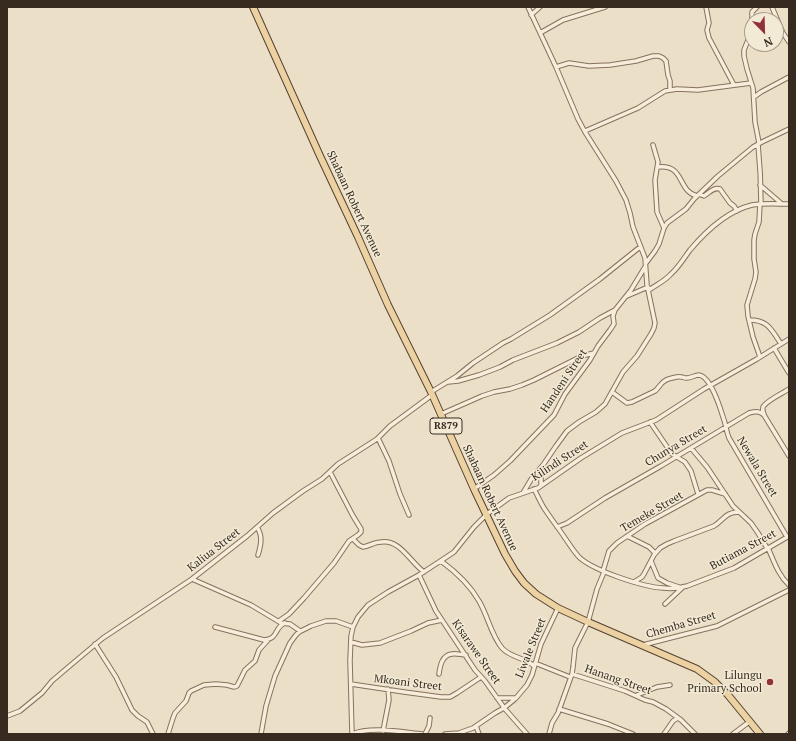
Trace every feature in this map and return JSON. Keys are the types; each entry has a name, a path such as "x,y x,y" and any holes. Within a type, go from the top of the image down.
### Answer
{"main road":[{"name":"Shabaan Robert Avenue","path":"253,7 388,305 441,414 505,554 515,571 524,583 536,594 558,608 697,669 715,682 728,695 760,734"}],"street":[{"path":"523,493 532,478 568,431 602,407 623,372 637,356 654,328 654,318 650,305 646,264 633,227 626,200 578,119 528,7"},
{"path":"531,15 540,7"},
{"path":"540,33 563,20 605,7"},
{"path":"706,7 708,23 707,30 709,38 734,85"},
{"path":"772,7 783,33 789,42"},
{"path":"744,52 753,88 753,111 759,144 761,204 759,222 754,240 756,272 747,305 753,337 760,356"},
{"path":"556,67 569,64 589,66 610,65 659,56 666,61 670,81 670,90"},
{"path":"754,97 789,77"},
{"path":"585,131 638,108 660,94 670,90 698,90 751,83"},
{"path":"664,228 667,223 686,209 698,195 723,172 759,144 789,129"},
{"path":"653,145 658,162 655,180 657,212 664,228"},
{"path":"658,167 669,168 675,172 679,176 684,186 694,195 704,196 716,188 720,189 737,211"},
{"path":"760,185 782,204"},
{"path":"626,296 660,283 671,274 706,233 728,215 743,208 761,204 789,204"},
{"name":"Handeni Street","path":"474,489 494,475 510,461 557,411 565,394 614,324 613,318 615,310 626,296 657,247 664,228"},
{"name":"Kaliua Street","path":"7,716 20,711 42,694 52,681 95,644 192,579 247,536 272,513 303,490 322,479 338,464 378,438 390,426 447,382 503,343 550,315 600,279 640,247"},
{"path":"447,382 458,381 479,375 557,343 579,332 615,310"},
{"path":"749,320 765,323 781,344"},
{"name":"Kilindi Street","path":"352,734 350,661 351,642 353,627 358,617 368,605 424,572 454,552 474,527 487,514 509,498 542,485 622,433 664,415 789,339"},
{"path":"774,348 789,373"},
{"path":"441,414 482,396 494,392 510,390 577,358 594,353"},
{"path":"612,392 627,403 655,391 664,381 678,377 684,378 701,375 711,386"},
{"name":"Newala Street","path":"711,386 724,417 729,438 788,536"},
{"path":"789,389 767,403 763,409 764,415 789,456"},
{"name":"Chunya Street","path":"557,527 567,523 605,498 750,413 756,411 764,415"},
{"path":"650,422 662,438 669,452 673,456 685,462 692,475 698,494"},
{"path":"378,438 389,461 401,498 409,515"},
{"path":"691,448 739,512 751,523 768,548 779,573 789,585"},
{"path":"668,462 669,452"},
{"path":"538,470 542,485"},
{"path":"278,621 289,614 320,581 340,556 349,541 360,534 361,528 349,510 330,472"},
{"name":"Butiama Street","path":"534,489 544,508 579,558 589,565 604,571 649,586 681,588 727,571 788,536"},
{"name":"Temeke Street","path":"550,734 552,722 559,709 574,667 575,648 588,622 597,589 611,549 617,543 645,524 698,494 707,490 712,490 725,494"},
{"path":"634,582 642,577 655,553 660,548 714,526 729,513 739,512"},
{"path":"257,527 261,535 258,555"},
{"path":"627,536 649,547 655,553"},
{"path":"353,539 358,545 363,547 380,542 393,542 424,572"},
{"name":"Hanang Street","path":"441,561 458,574 479,601 492,631 502,648 508,653 535,664 637,695 666,709 695,734"},
{"path":"651,562 658,578 681,588 665,604"},
{"name":"Kisarawe Street","path":"419,575 436,611 475,670 504,708 527,734"},
{"path":"192,579 251,606 278,621 294,626 300,631"},
{"name":"Chemba Street","path":"642,646 717,626 789,590"},
{"name":"Liwale Street","path":"504,708 516,698 527,685 532,675 542,640 558,608"},
{"path":"351,642 362,645 380,643 428,623 442,620"},
{"path":"261,734 266,706 280,665 290,643 296,635 300,631 326,621 336,621 353,627"},
{"path":"168,734 175,713 186,701 190,692 204,685 220,684 236,687 245,670 255,661 260,650 268,640 275,636 281,624 286,623"},
{"path":"215,627 261,640 268,640"},
{"path":"95,644 116,677 132,710 147,722 153,734"},
{"path":"439,674 441,663 446,657 452,654 466,655"},
{"name":"Mkoani Street","path":"351,684 435,696 450,696 481,677"},
{"path":"637,695 657,686 670,685"},
{"path":"381,732 389,700 388,690"},
{"path":"497,698 516,698"},
{"path":"445,734 468,730 504,708"},
{"path":"559,709 608,724 633,734"},
{"path":"426,734 430,718"},
{"path":"664,734 672,722 678,718"},
{"path":"733,734 749,722"},
{"path":"476,726 479,734"},
{"path":"352,734 366,730 422,734"}],"place":[{"name":"Lilungu Primary School","path":"770,682"}]}
